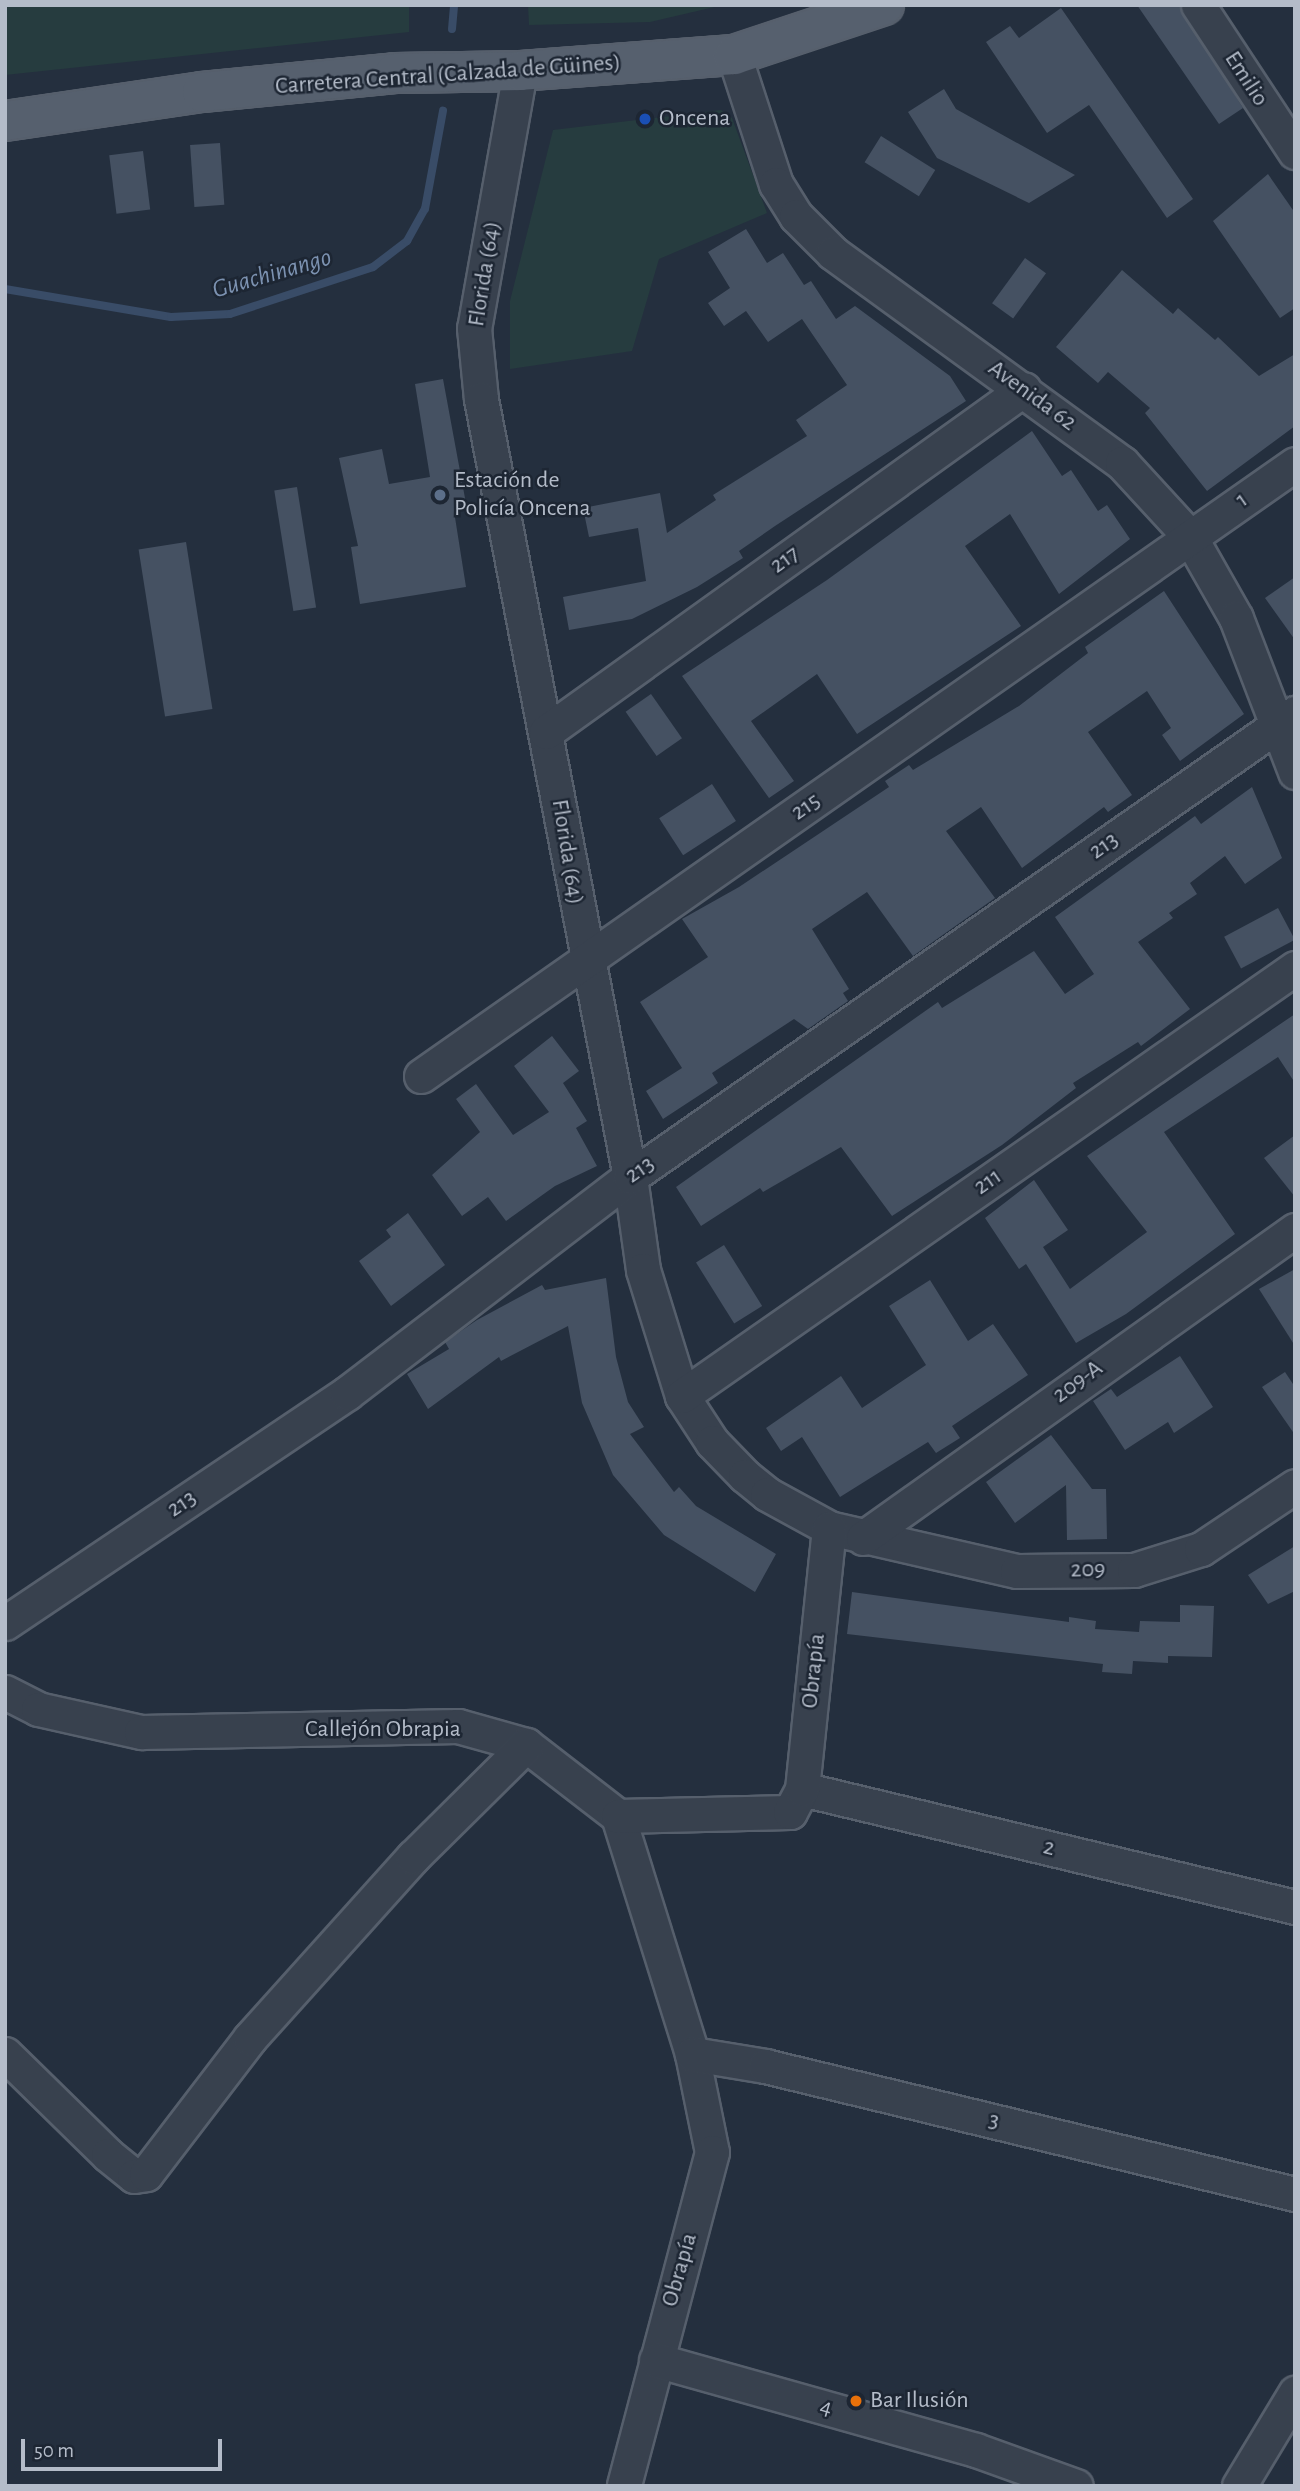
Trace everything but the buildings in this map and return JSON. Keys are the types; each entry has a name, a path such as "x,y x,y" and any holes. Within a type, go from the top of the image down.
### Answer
{"main road":[{"name":"Carretera Central (Calzada de Güines)","path":"5,121 202,92 395,73 505,72 734,55 809,19 884,5"}],"street":[{"name":"Emilio","path":"1198,5 1295,152"},
{"name":"Avenida 62","path":"734,55 776,184 796,216 833,254 1024,389 1122,463 1190,537 1236,618 1287,718 1295,772"},
{"name":"Florida (64)","path":"505,72 474,328 493,466 547,732 585,963 630,1177 643,1270 682,1396 712,1442 745,1476 829,1528 863,1538"},
{"name":"217","path":"547,732 1024,389"},
{"name":"1","path":"1190,537 1295,464"},
{"name":"215","path":"421,1076 1190,537"},
{"name":"213","path":"5,1623 347,1392 630,1177 1287,718"},
{"name":"211","path":"682,1396 1295,968"},
{"name":"209-A","path":"863,1538 1295,1230"},
{"name":"209","path":"863,1538 1017,1571 1134,1570 1201,1549 1295,1486"},
{"name":"Obrapía","path":"796,1800 829,1528"},
{"name":"Callejón Obrapia","path":"5,1692 38,1709 141,1732 458,1727 526,1745 618,1816"},
{"path":"5,2054 108,2155 134,2176 146,2174 250,2038 413,1857 526,1745"},
{"name":"2","path":"618,1816 796,1800 1295,1907"},
{"path":"618,1816 692,2054"},
{"name":"Obrapía","path":"624,2486 712,2152 692,2054"},
{"name":"3","path":"692,2054 765,2066 1295,2194"},
{"name":"4","path":"656,2360 976,2450 1076,2486"},
{"path":"1239,2486 1295,2393"}],"green space":[{"path":"5,5 409,5 409,32 5,75"},
{"path":"528,5 723,5 650,22 529,25"},
{"path":"721,110 732,118 767,213 659,259 632,351 510,369 510,301 553,130"}],"waterway":[{"name":"Guachinango","path":"452,29 454,5"},
{"name":"Guachinango","path":"5,289 171,317 230,314 373,267 407,241 425,209 443,111"}],"place":[{"name":"Oncena","path":"645,119"},
{"name":"Estación de Policía Oncena","path":"440,495"},
{"name":"Bar Ilusión","path":"856,2401"}]}
